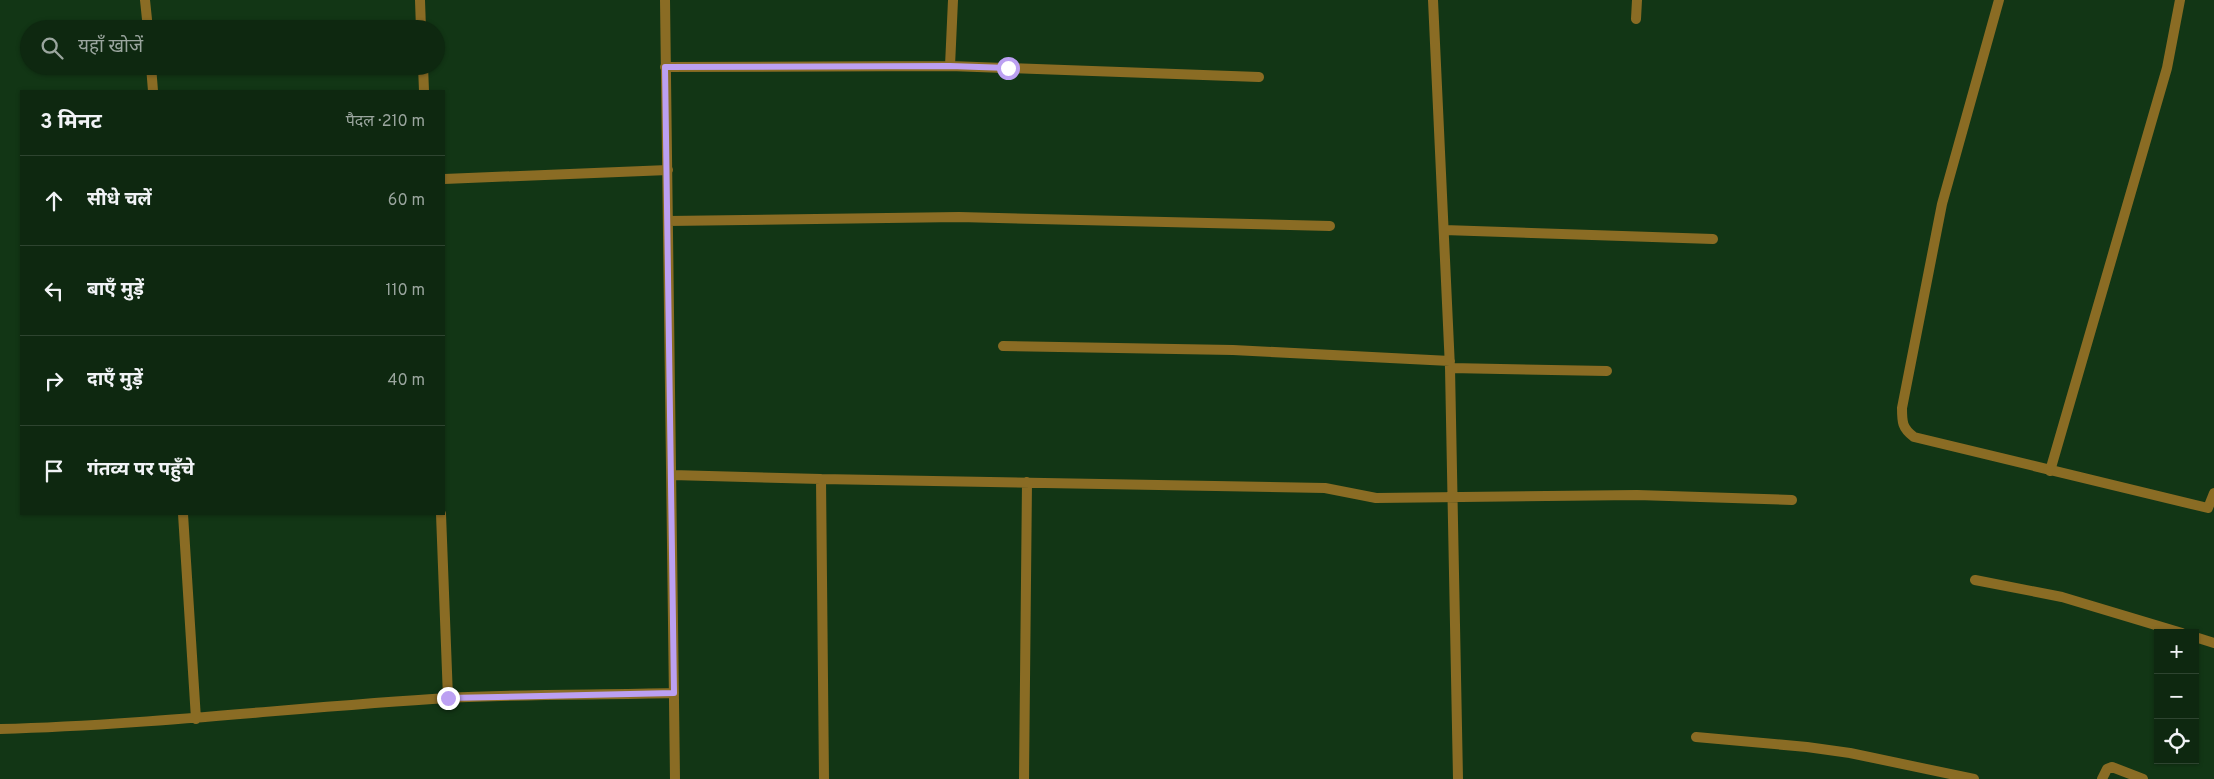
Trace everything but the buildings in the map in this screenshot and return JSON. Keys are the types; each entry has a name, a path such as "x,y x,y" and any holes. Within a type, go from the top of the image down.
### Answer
{"street":[{"path":"145,0 147,20"},
{"path":"420,0 421,20"},
{"path":"665,0 675,779"},
{"path":"950,66 953,0"},
{"path":"1433,0 1450,364 1458,779"},
{"path":"1636,19 1637,0"},
{"path":"1999,0 1942,204 1902,408 1902,424 1907,432 1914,437 2050,472 2208,508 2214,493"},
{"path":"2050,472 2166,68 2180,0"},
{"path":"665,67 950,66 1260,77"},
{"path":"152,75 153,90"},
{"path":"423,75 424,90"},
{"path":"445,179 668,170"},
{"path":"668,221 960,217 1330,226"},
{"path":"1444,230 1713,239"},
{"path":"1003,346 1233,350 1450,364 1607,371"},
{"path":"672,475 1326,488 1365,497 1637,495 1792,500"},
{"path":"821,479 824,779"},
{"path":"1024,779 1027,482"},
{"path":"183,515 196,719"},
{"path":"441,515 448,698"},
{"path":"1975,580 2062,597 2169,629"},
{"path":"2199,638 2214,643"},
{"path":"0,729 196,719 448,698 674,693"},
{"path":"1696,737 1807,747 1850,753 1974,779"},
{"path":"2102,779 2107,769 2112,767 2143,779"}],"route":[{"path":"448,698 674,693 668,170 665,67 950,66 1008,68"}]}
